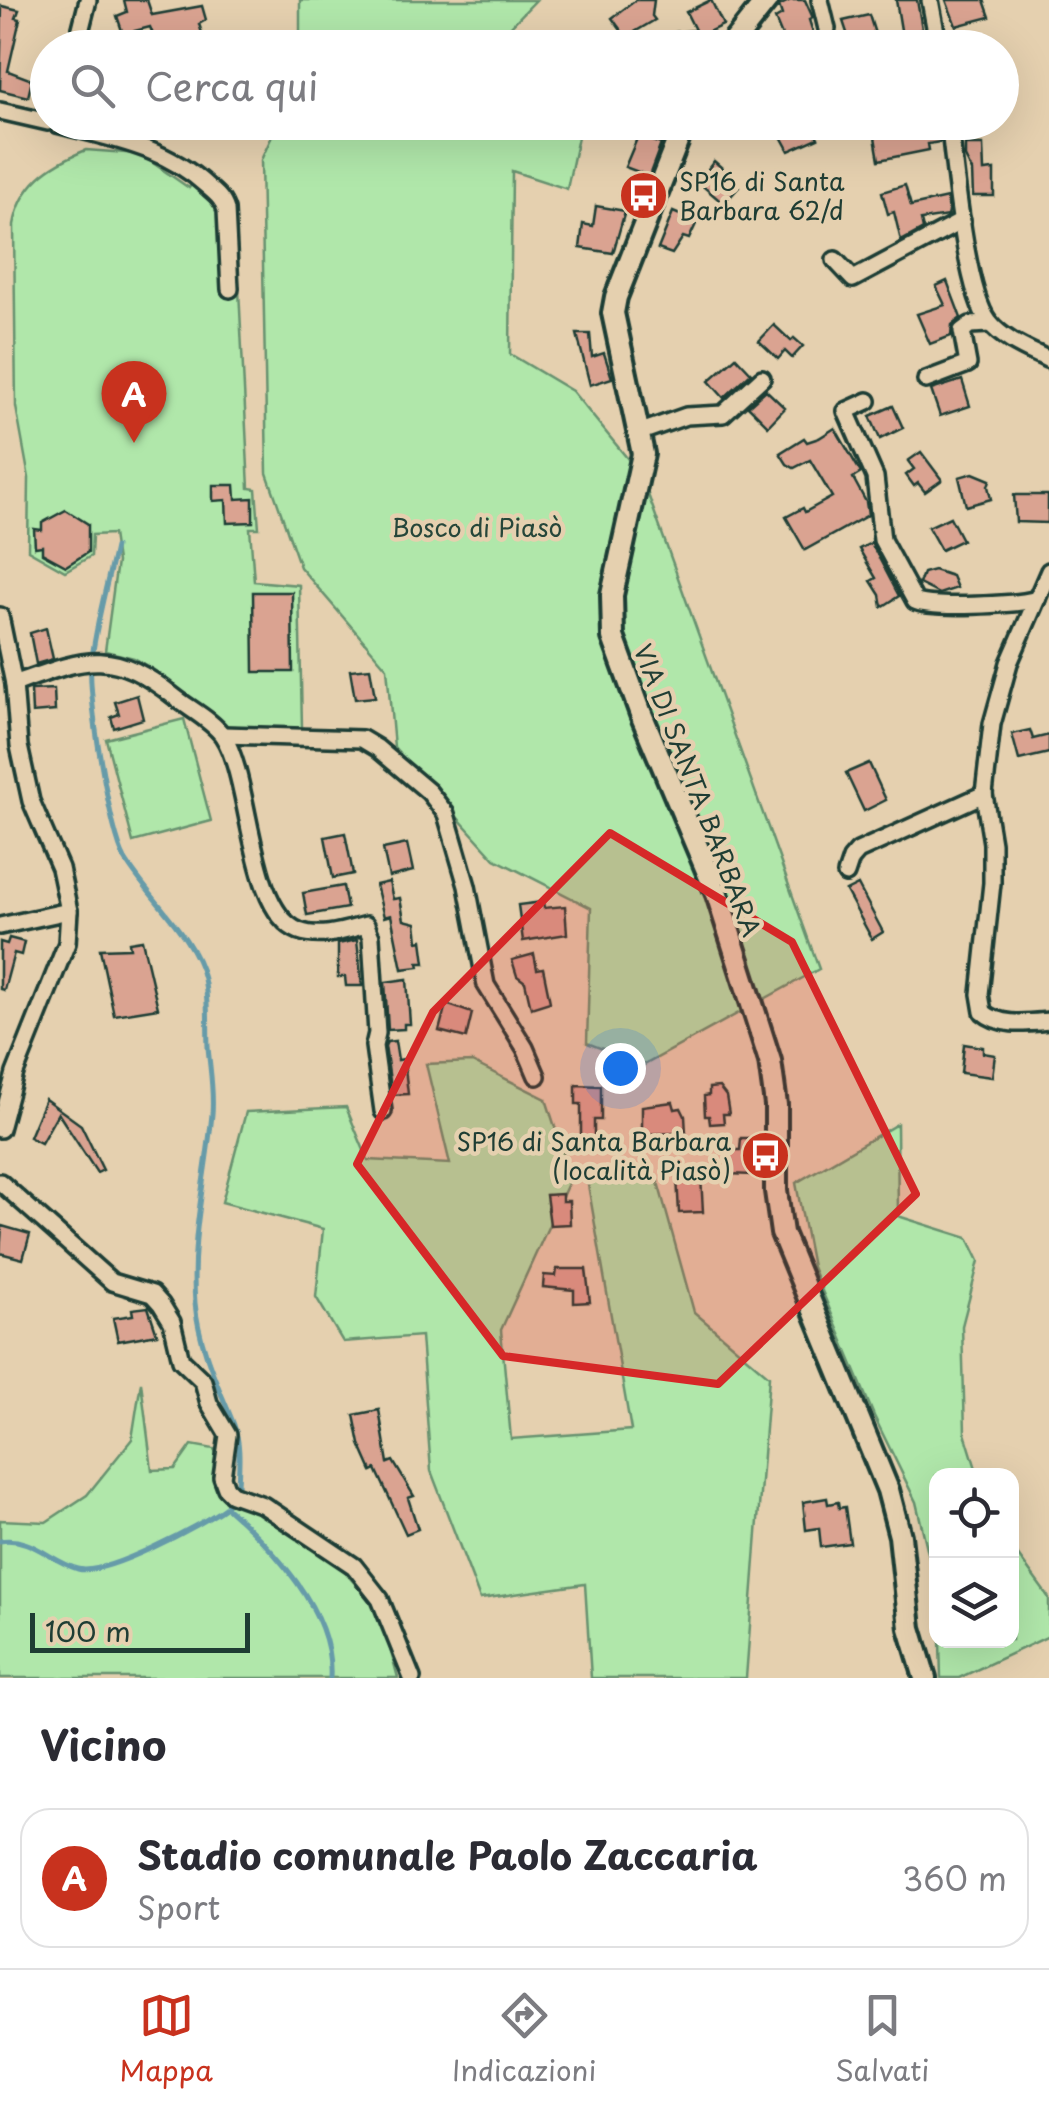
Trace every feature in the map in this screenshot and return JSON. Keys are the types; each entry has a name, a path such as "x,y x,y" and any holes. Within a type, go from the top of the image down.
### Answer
{"street":[{"path":"80,30 88,0"},
{"path":"743,30 767,0"},
{"path":"820,0 827,30"},
{"path":"930,0 936,30"},
{"path":"0,111 30,117"},
{"path":"118,140 174,160 222,200 226,210 230,289"},
{"name":"VIA DI SANTA BARBARA","path":"678,140 613,313 640,432 641,475 612,595 613,637 717,894 770,1061 782,1233 891,1501 900,1536 910,1628 925,1678"},
{"path":"951,140 962,221 976,286 990,324 1049,360"},
{"path":"834,260 853,278 962,221"},
{"path":"926,380 968,364 962,331 970,325 990,324"},
{"path":"640,432 686,416 723,414 762,378"},
{"path":"868,401 846,411 875,477 882,540 915,600 924,606 939,606 1018,604 1037,599"},
{"path":"1049,571 998,694 984,794 992,843 992,883 980,994 982,1012 991,1019 1049,1021"},
{"path":"0,616 14,684 18,746 32,800 60,868 69,912 66,943 15,1073 0,1130"},
{"path":"14,684 86,662 109,661 139,672 223,735 243,792 267,894 280,915 296,930 319,935 366,925 371,937 377,1034 374,1046 383,1111"},
{"path":"223,735 362,739 428,792 446,814 456,845 486,985 525,1048 537,1076"},
{"path":"846,874 858,851 984,794"},
{"path":"0,926 69,912"},
{"path":"0,1182 112,1282 152,1294 161,1304 172,1322 181,1360 203,1381 209,1402 228,1436 222,1476 226,1488 232,1494 262,1504 354,1566 392,1622 412,1678"}],"highlighted area":[{"path":"610,833 792,942 916,1194 718,1384 503,1356 357,1164 433,1012"}],"green space":[{"path":"300,0 536,0 510,27 513,30 300,30"},
{"name":"Bosco di Piasò","path":"270,140 577,140 567,189 512,171 510,354 572,391 641,475 819,969 644,1065 587,1043 591,908 495,859 394,747 387,668 300,567 267,473 261,160"},
{"path":"86,150 140,154 189,188 199,173 235,210 249,488 256,489 259,528 250,528 254,581 299,585 302,728 226,728 154,670 134,658 105,651 117,562 113,534 92,535 91,556 65,571 28,550 29,478 16,407 14,225 30,187 60,162"},
{"path":"184,719 211,821 133,842 106,739"},
{"path":"472,1062 546,1099 571,1177 501,1330 511,1439 631,1430 587,1179 656,1175 694,1312 769,1376 746,1678 591,1678 585,1584 480,1599 431,1471 421,1336 343,1342 316,1297 323,1229 222,1202 246,1112 346,1107 368,1160 450,1164 426,1064"},
{"path":"897,1124 898,1216 968,1238 979,1261 962,1326 965,1433 976,1468 929,1468 929,1557 916,1502 874,1416 812,1267 796,1183"},
{"path":"141,1382 152,1470 175,1469 192,1445 214,1449 231,1485 319,1532 349,1577 372,1602 398,1678 0,1678 0,1520 46,1522 87,1495 132,1439"},
{"path":"1019,1557 1049,1598 1049,1636 959,1678 941,1678 940,1648 1019,1648"}],"building":[{"path":"124,0 147,0 152,15 202,6 206,20 199,24 201,30 122,30 117,16 127,12"},
{"path":"636,0 654,0 655,20 638,30 621,30 612,18"},
{"path":"711,0 723,25 713,30 695,30 686,12"},
{"path":"791,0 805,0 813,18 809,20 812,30 780,30 775,19 782,15 779,6"},
{"path":"896,0 917,0 922,29 901,30"},
{"path":"946,0 984,0 990,17 956,26"},
{"path":"2,6 19,10 16,18 20,19 8,71 30,79 30,88 28,97 0,90"},
{"path":"869,15 874,30 846,30 843,21"},
{"path":"636,140 661,144 649,176 625,167"},
{"path":"783,140 814,140 789,151"},
{"path":"876,140 940,140 928,144 929,150 879,160"},
{"path":"965,145 983,145 984,171 994,170 994,196 973,196"},
{"path":"714,161 739,187 724,204 698,182"},
{"path":"905,185 911,206 947,198 949,212 948,216 921,220 923,229 901,241 894,212 888,214 882,192"},
{"path":"596,206 625,211 613,253 580,248 583,224 593,226"},
{"path":"673,212 697,222 689,239 683,237 672,254 658,249"},
{"path":"947,281 961,318 952,325 951,336 930,344 917,314 945,305 936,286"},
{"path":"774,325 803,346 792,358 785,351 778,359 759,341"},
{"path":"577,334 590,334 592,357 604,353 612,378 590,385"},
{"path":"736,357 751,373 724,398 709,381"},
{"path":"962,380 970,406 940,416 931,390"},
{"path":"766,390 785,408 768,426 748,406"},
{"path":"893,406 903,428 880,439 870,416"},
{"path":"835,428 861,473 853,478 866,502 868,515 805,550 786,517 832,497 810,460 794,468 780,453 804,438 807,442"},
{"path":"921,452 942,480 925,492 906,475 914,469 908,461"},
{"path":"973,473 990,480 991,499 966,506 959,477"},
{"path":"213,485 235,485 236,499 253,498 253,522 227,523 226,500 213,501"},
{"path":"1014,495 1048,495 1048,523 1016,522"},
{"path":"66,510 88,524 88,552 66,566 42,553 42,546 35,547 34,529 42,530 42,523"},
{"path":"950,517 962,540 941,550 928,527"},
{"path":"871,543 899,596 882,607 871,581 876,578 859,549"},
{"path":"934,570 952,576 957,588 939,594 919,584 923,573"},
{"path":"253,592 292,592 293,672 254,672"},
{"path":"46,628 53,659 36,664 30,633"},
{"path":"370,668 375,697 355,699 350,670"},
{"path":"54,689 55,711 32,713 31,690"},
{"path":"137,695 143,719 114,728 111,717 119,714 115,702"},
{"path":"1030,730 1033,739 1049,735 1049,753 1019,760 1012,734"},
{"path":"869,763 886,800 864,811 846,773"},
{"path":"345,833 353,874 333,878 325,837"},
{"path":"407,844 413,871 389,877 383,849"},
{"path":"389,882 393,899 400,898 404,920 416,923 418,941 422,940 425,963 418,963 419,967 402,969 391,915 384,917 376,885"},
{"path":"858,885 883,932 872,939 846,891"},
{"path":"343,886 347,908 307,915 303,893"},
{"path":"543,902 544,908 565,906 567,934 523,941 518,905"},
{"path":"9,938 24,942 21,955 14,953 4,990 0,989 0,942 7,944"},
{"path":"142,940 158,1008 114,1015 100,949 130,948 129,942"},
{"path":"357,940 362,986 346,986 345,977 338,977 338,944"},
{"path":"534,954 537,969 543,968 550,1002 531,1008 525,982 517,976 512,960"},
{"path":"407,979 410,1024 404,1024 404,1029 388,1030 385,982"},
{"path":"446,1004 472,1013 466,1038 439,1031"},
{"path":"395,1041 398,1060 404,1059 408,1094 392,1095 385,1046"},
{"path":"964,1044 983,1047 983,1053 995,1055 992,1077 961,1073"},
{"path":"576,1085 601,1086 601,1120 594,1120 594,1144 581,1143 581,1104 576,1104"},
{"path":"719,1087 726,1096 729,1114 723,1114 724,1123 710,1124 709,1116 705,1116 704,1096 709,1095 709,1088"},
{"path":"45,1099 81,1125 103,1170 97,1173 58,1113 41,1143 29,1137"},
{"path":"673,1102 675,1109 681,1108 685,1116 686,1133 642,1134 642,1106"},
{"path":"741,1138 755,1138 758,1147 757,1167 752,1167 752,1175 729,1174 730,1150 740,1150"},
{"path":"701,1176 703,1212 679,1213 677,1177"},
{"path":"562,1194 562,1201 569,1201 570,1224 550,1225 546,1195"},
{"path":"2,1226 30,1234 23,1259 0,1253"},
{"path":"557,1269 586,1269 590,1302 574,1303 574,1290 543,1287 544,1275 556,1276"},
{"path":"148,1307 157,1334 118,1341 113,1318 133,1315 132,1309"},
{"path":"379,1410 388,1463 393,1461 414,1496 408,1498 418,1529 406,1534 360,1444 354,1415"},
{"path":"827,1498 828,1504 838,1502 839,1508 845,1507 850,1543 821,1547 819,1528 806,1530 803,1502"}],"waterway":[{"path":"115,547 91,666 96,734 113,822 125,859 181,932 204,979 212,1105 197,1232 195,1303 205,1350 236,1432 238,1485"},
{"path":"230,1498 226,1507 281,1561 311,1605 329,1653 330,1678"},
{"path":"0,1541 21,1542 78,1569 91,1569 153,1547 226,1507"}],"place":[{"name":"SP16 di Santa Barbara 62/d","path":"644,195"},
{"name":"Stadio comunale Paolo Zaccaria","path":"134,443"},
{"name":"SP16 di Santa Barbara (località Piasò)","path":"766,1155"}]}
